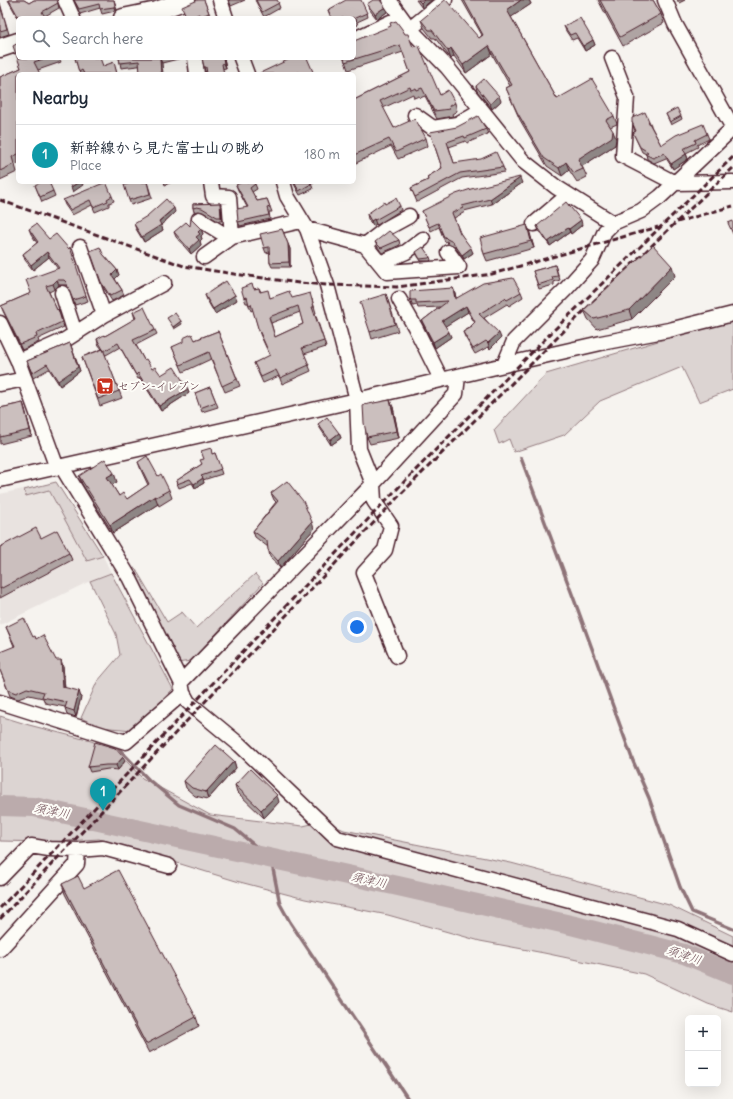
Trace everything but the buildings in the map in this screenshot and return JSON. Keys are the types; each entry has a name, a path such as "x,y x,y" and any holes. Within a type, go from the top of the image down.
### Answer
{"main road":[{"path":"133,16 157,11 186,0"},
{"path":"0,48 16,43"}],"street":[{"path":"65,0 72,16"},
{"path":"220,0 225,16"},
{"path":"389,0 410,29 447,67 523,161 556,187 613,223"},
{"path":"410,29 445,0"},
{"path":"504,365 514,341 566,289 592,260 605,231 613,223 640,212 660,198 732,133 675,24 665,0"},
{"path":"361,36 401,17"},
{"path":"612,58 627,97 623,156 675,183 733,182"},
{"path":"195,60 197,72"},
{"path":"242,60 246,72"},
{"path":"415,115 433,128 457,124 481,110"},
{"path":"211,184 213,196 229,197 231,237"},
{"path":"284,184 287,196 304,225 326,285 357,400 359,449 373,484 374,501 391,526 385,550 364,573 397,656"},
{"path":"534,224 568,195"},
{"path":"365,246 387,228 409,216"},
{"path":"199,219 231,237"},
{"path":"204,257 231,237 304,225 365,246 387,272 459,266 448,252"},
{"path":"380,263 406,252 423,239"},
{"path":"80,247 104,315"},
{"path":"18,361 65,340 104,315 164,283"},
{"path":"62,292 75,333"},
{"path":"399,299 441,379"},
{"path":"0,480 60,468 357,400 441,379 601,343 669,330 733,314"},
{"path":"0,323 18,361 60,468 129,578 188,702 240,745 337,838 678,929 733,954"},
{"path":"0,702 126,742 182,688 456,394 458,376"},
{"path":"0,384 25,379"},
{"path":"0,878 31,846 48,849 78,850 103,848 169,866"},
{"path":"0,949 77,864 78,850"}],"shaded area":[{"path":"733,319 733,389 699,402 682,367 600,401 564,435 514,452 509,439 499,444 494,430 546,374"},
{"path":"56,482 103,556 111,573 90,581 0,625 0,494"},
{"path":"56,482 103,556 87,561 49,490 26,496 24,490"},
{"path":"135,568 167,622 182,612 196,628 255,574 263,583 191,661 177,663 130,570"},
{"path":"111,573 173,689 133,730 99,727 81,718 97,682 120,655 116,634 90,581"},
{"path":"0,716 91,741 119,753 142,778 210,815 303,826 324,821 344,830 511,863 669,905 733,936 733,1012 708,1004 644,974 480,941 388,915 305,899 236,881 99,839 49,842 0,841"}],"waterway":[{"path":"521,458 633,761 649,798 680,887 692,912 733,929"},
{"path":"97,740 117,747 149,780 179,805 235,829 271,859 280,904 290,922 408,1099"},
{"name":"須津川","path":"0,806 34,807 575,926 684,954 733,974"}],"railway":[{"path":"0,908 393,493 554,330 733,157"},
{"path":"0,919 398,497 599,296 733,168"},
{"path":"0,200 184,266 299,283 327,285 397,287 492,274 658,227"},
{"path":"677,222 733,206"}],"place":[{"name":"セブン-イレブン","path":"105,386"},
{"name":"新幹線から見た富士山の眺め","path":"103,811"}]}
